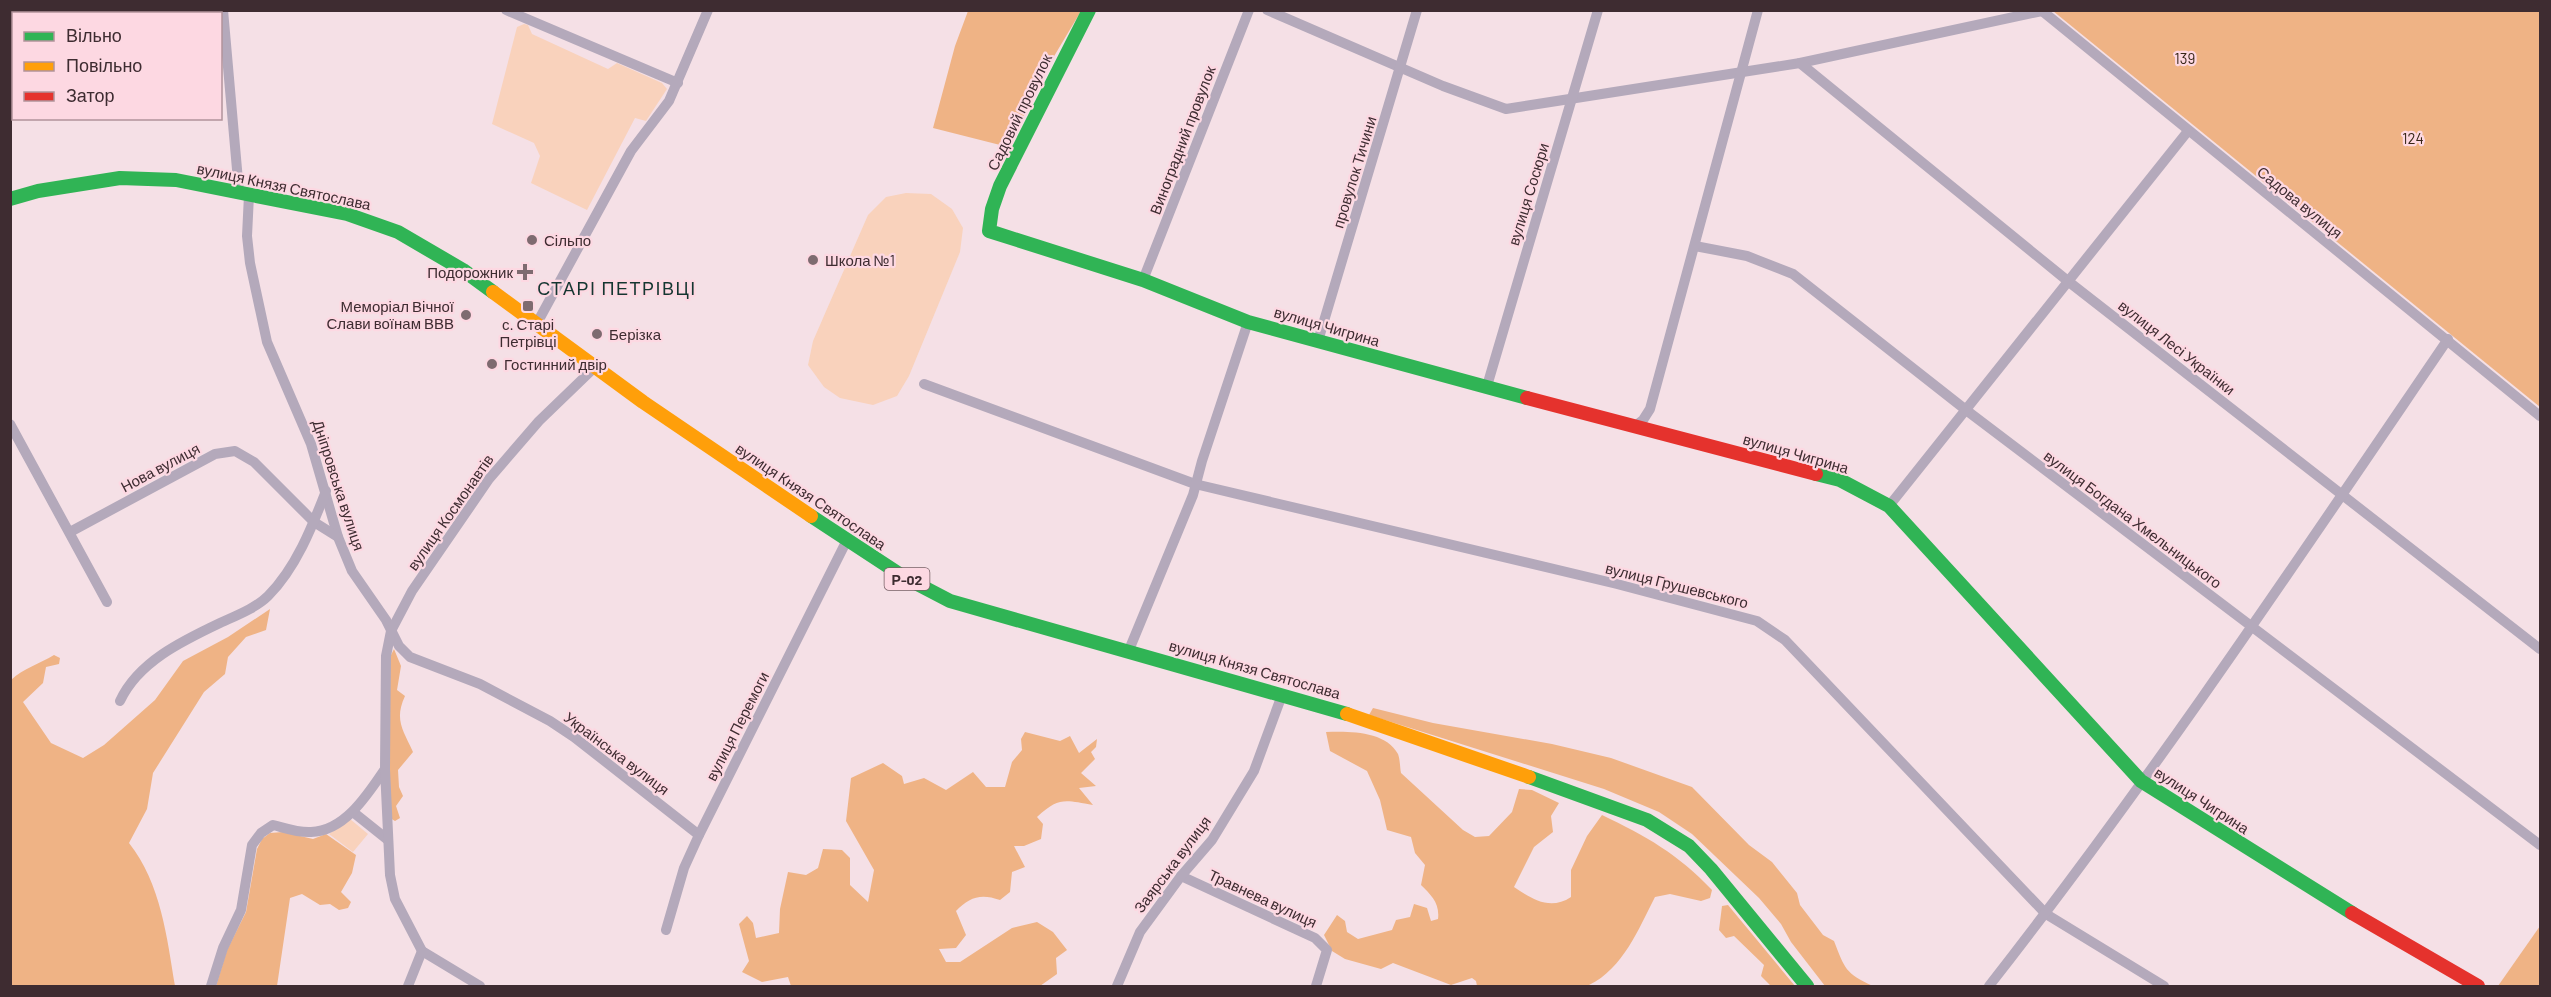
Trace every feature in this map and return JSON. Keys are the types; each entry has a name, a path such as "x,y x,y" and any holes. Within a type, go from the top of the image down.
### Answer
{"main road":[{"name":"Садовий провулок","path":"989,231 989,220 997,194 1089,10"},
{"name":"вулиця Князя Святослава","path":"10,199 38,191 120,178 176,180 347,214 398,232 463,270 643,402 847,540 904,577 950,601 1129,650 1351,715 1585,796 1647,820 1689,846 1807,987"},
{"name":"вулиця Чигрина","path":"989,231 1143,280 1248,321 1634,427 1840,480 1889,506 2141,781 2376,928 2478,987"}],"street":[{"name":"Дніпровська вулиця","path":"223,10 250,263 267,342 311,444 338,537 352,571 391,631"},
{"path":"506,10 678,83"},
{"path":"536,325 631,151 669,101 708,10"},
{"name":"Виноградний провулок","path":"1143,280 1249,10"},
{"path":"1267,10 1443,86 1506,109 1800,63 2042,11"},
{"name":"провулок Тичини","path":"1318,341 1417,10"},
{"name":"вулиця Сосюри","path":"1487,386 1598,10"},
{"path":"1634,427 1643,420 1650,409 1758,10"},
{"name":"Садова вулиця","path":"2042,11 2541,416"},
{"name":"вулиця Лесі Українки","path":"1800,63 2069,282 2541,649"},
{"path":"1889,506 2188,131"},
{"name":"вулиця Богдана Хмельницького","path":"1695,246 1747,256 1794,274 1966,410 2541,845"},
{"path":"1129,650 1193,495 1248,321"},
{"path":"1989,987 2046,914 2252,628 2448,339"},
{"name":"вулиця Космонавтів","path":"391,631 412,591 489,479 539,421 595,367"},
{"name":"вулиця Грушевського","path":"924,384 1195,484 1617,584 1757,621 1785,640 2046,914 2164,987"},
{"path":"10,423 107,602"},
{"name":"Нова вулиця","path":"70,532 215,454 235,451 254,462 314,522 338,537"},
{"path":"120,701 127,685 155,660 200,632 237,615 267,596 293,562 314,522 326,490"},
{"name":"вулиця Перемоги","path":"666,930 684,868 847,540"},
{"path":"391,631 385,678 385,769 390,875 395,899 422,951 480,987"},
{"name":"Українська вулиця","path":"391,631 399,646 410,657 480,684 566,731 699,836"},
{"name":"Заярська вулиця","path":"1117,987 1140,932 1180,876 1212,840 1254,771 1282,695"},
{"path":"211,987 223,948 242,910 252,845 261,833 273,825 312,832 331,826 353,812 385,769"},
{"path":"353,812 388,840"},
{"name":"Травнева вулиця","path":"1180,876 1315,938 1327,950 1316,987"},
{"path":"408,987 422,951"}],"shaded area":[{"path":"528,25 532,34 608,69 617,63 662,83 667,89 646,121 635,118 587,210 531,183 540,156 534,143 492,124 517,27"},
{"path":"906,193 931,194 952,209 963,228 960,252 909,376 897,396 873,405 840,398 824,387 808,365 813,341 868,215 886,197"},
{"path":"350,819 368,834 353,852 329,834"}],"green space":[{"path":"968,11 1081,11 1053,58 1008,147 933,128 955,46"},
{"name":"124","path":"2053,11 2540,11 2540,407"},
{"path":"270,609 266,630 246,637 228,657 225,674 204,692 153,773 147,809 129,843 149,875 156,893 175,986 11,986 11,680 26,669 54,655 60,658 59,664 46,667 43,683 23,702 51,743 83,758 104,745 155,700 183,661 228,637"},
{"path":"394,649 401,666 397,690 405,696 400,712 401,725 413,752 398,770 399,787 403,796 396,806 400,818 395,821 390,818 390,657"},
{"path":"1373,708 1433,723 1552,744 1611,758 1692,787 1749,845 1772,862 1797,893 1800,905 1823,935 1834,941 1847,969 1873,986 1825,986 1791,942 1781,924 1759,898 1692,834 1659,812 1604,789 1369,715"},
{"path":"1025,732 1060,741 1070,736 1079,753 1097,739 1096,747 1091,752 1095,759 1081,773 1096,786 1079,788 1093,805 1068,801 1057,803 1037,817 1043,824 1041,839 1024,846 1014,846 1025,867 1012,872 1010,892 1000,900 981,897 961,906 956,911 966,935 956,948 939,949 946,962 960,962 1012,928 1037,922 1053,932 1067,950 1056,958 1057,974 1040,986 791,986 788,977 762,982 742,972 749,961 739,924 747,916 753,923 756,938 779,933 780,909 788,872 806,875 818,868 823,849 842,850 850,858 850,885 868,902 874,870 846,821 851,778 883,763 902,776 904,784 924,778 946,790 973,772 986,787 1005,787 1012,762 1022,750 1021,739"},
{"path":"1326,732 1356,732 1385,741 1398,754 1401,773 1463,830 1475,837 1489,836 1512,812 1519,789 1532,790 1559,803 1551,816 1553,832 1534,847 1514,887 1534,899 1556,903 1571,897 1571,870 1587,836 1602,815 1647,838 1674,856 1712,890 1710,898 1701,901 1670,894 1655,897 1621,958 1601,978 1589,985 1554,988 1477,986 1476,981 1472,978 1451,985 1393,963 1381,969 1345,959 1332,951 1324,935 1337,915 1345,921 1347,932 1358,939 1392,930 1396,920 1410,917 1414,904 1427,908 1431,921 1438,919 1438,908 1421,885 1425,865 1415,853 1411,837 1387,830 1380,800 1367,771 1330,751"},
{"path":"283,832 313,839 326,834 356,855 352,873 341,892 351,902 348,908 339,910 330,904 320,905 302,894 290,898 277,986 216,986 227,950 246,912 257,849 262,839 270,833"},
{"path":"1728,905 1795,986 1771,986 1761,976 1764,965 1734,936 1726,938 1719,930 1722,906"},
{"path":"2540,926 2540,986 2498,986"}],"traffic: fast":[{"path":"1089,10 1000,186 992,209 989,231 1143,280 1248,322 1527,398"},
{"path":"10,199 38,191 120,178 176,180 347,214 398,232 463,270 493,292"},
{"path":"1816,474 1840,480 1889,506 2141,781 2352,913"},
{"path":"811,516 904,577 950,601 1347,714"},
{"path":"1529,777 1647,820 1689,846 1711,869 1807,986"}],"traffic: slow":[{"path":"493,292 643,402 811,516"},
{"path":"1347,714 1529,777"}],"traffic: jam":[{"path":"1527,398 1816,474"},
{"path":"2352,913 2478,986"}],"place":[{"name":"Сільпо","path":"532,240"},
{"name":"Школа №1","path":"813,260"},
{"name":"Подорожник","path":"525,272"},
{"name":"с. Старі Петрівці","path":"528,306"},
{"name":"Меморіал Вічної Слави воїнам ВВВ","path":"466,315"},
{"name":"Берізка","path":"597,334"},
{"name":"Гостинний двір","path":"492,364"}],"district":[{"name":"СТАРІ ПЕТРІВЦІ","path":"617,288"}],"park label":[{"name":"139","path":"2185,58"}]}
